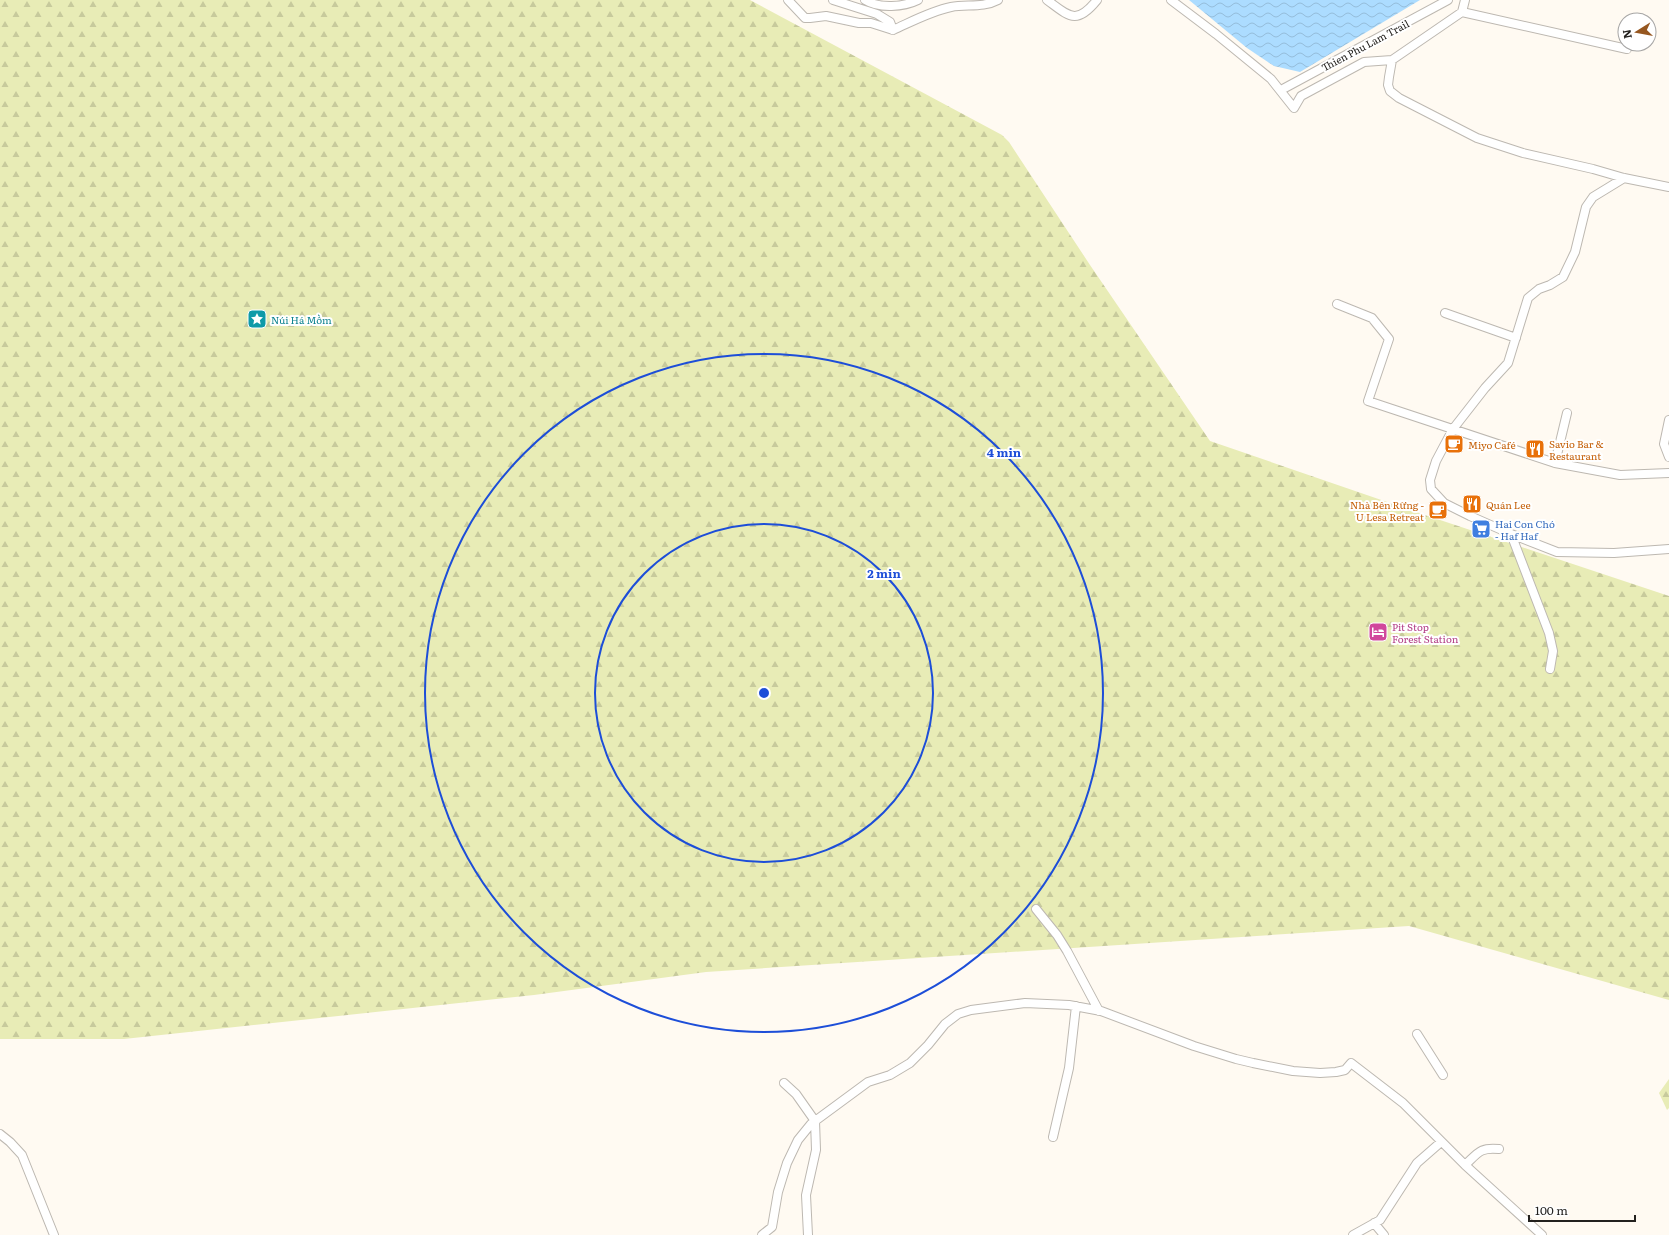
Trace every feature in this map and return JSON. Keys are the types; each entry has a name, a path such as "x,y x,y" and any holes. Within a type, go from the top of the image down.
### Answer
{"street":[{"path":"788,0 806,18 826,16 859,24 871,22 893,30 920,18 951,7 976,6 998,0"},
{"path":"833,0 877,14 890,22 893,30"},
{"path":"865,0 876,4 903,5 918,0"},
{"path":"1047,0 1066,15 1073,17 1085,12 1097,0"},
{"path":"1171,0 1248,59 1271,79 1294,108 1301,96 1364,62 1392,60 1462,12 1465,0"},
{"name":"Thien Phu Lam Trail","path":"1281,90 1448,0"},
{"path":"1462,12 1617,47"},
{"path":"1392,60 1388,85 1390,91 1399,98 1477,138 1500,146 1624,178 1669,187"},
{"path":"1624,178 1593,197 1586,207 1575,252 1563,277 1550,285 1539,289 1528,298 1508,363 1485,388 1453,429 1436,461 1430,480 1431,490 1444,503 1511,534 1557,552 1614,553 1669,550"},
{"path":"1337,304 1372,318 1389,339 1368,401 1555,463 1620,475 1669,473"},
{"path":"1445,313 1516,338"},
{"path":"1555,463 1567,413"},
{"path":"1669,420 1664,444 1669,457"},
{"path":"1511,534 1549,633 1553,651 1550,669"},
{"path":"1036,909 1057,935 1067,951 1098,1011"},
{"path":"762,1235 772,1227 778,1192 787,1163 798,1140 815,1121 868,1082 890,1075 910,1063 928,1045 945,1024 958,1014 971,1010 1024,1003 1076,1006 1098,1011 1194,1046 1247,1062 1293,1071 1320,1073 1336,1072 1345,1070 1351,1063 1403,1103 1465,1165 1542,1235"},
{"path":"1054,1137 1069,1068 1076,1006"},
{"path":"1417,1034 1443,1075"},
{"path":"784,1083 796,1094 815,1121 816,1150 806,1195 808,1235"},
{"path":"0,1134 22,1155 54,1235"},
{"path":"1353,1235 1380,1220 1417,1163 1434,1150 1441,1142"},
{"path":"1465,1165 1482,1149 1499,1149"},
{"path":"1374,1223 1384,1235"}],"green space":[{"path":"0,0 750,0 1002,135 1009,142 1090,265 1210,441 1425,515 1669,596 1669,1000 1409,926 706,972 534,995 124,1039 0,1039"},
{"path":"1669,1079 1669,1108 1667,1110 1659,1093"}],"water":[{"path":"1189,0 1420,0 1300,72 1274,66 1247,48"}],"place":[{"name":"Núi Há Mồm","path":"257,319"},
{"name":"Miyo Café","path":"1454,444"},
{"name":"Savio Bar & Restaurant","path":"1535,449"},
{"name":"Quán Lee","path":"1472,504"},
{"name":"Nhà Bên Rừng - U Lesa Retreat","path":"1438,510"},
{"name":"Hai Con Chó - Haf Haf","path":"1481,529"},
{"name":"Pit Stop Forest Station","path":"1378,632"}]}
